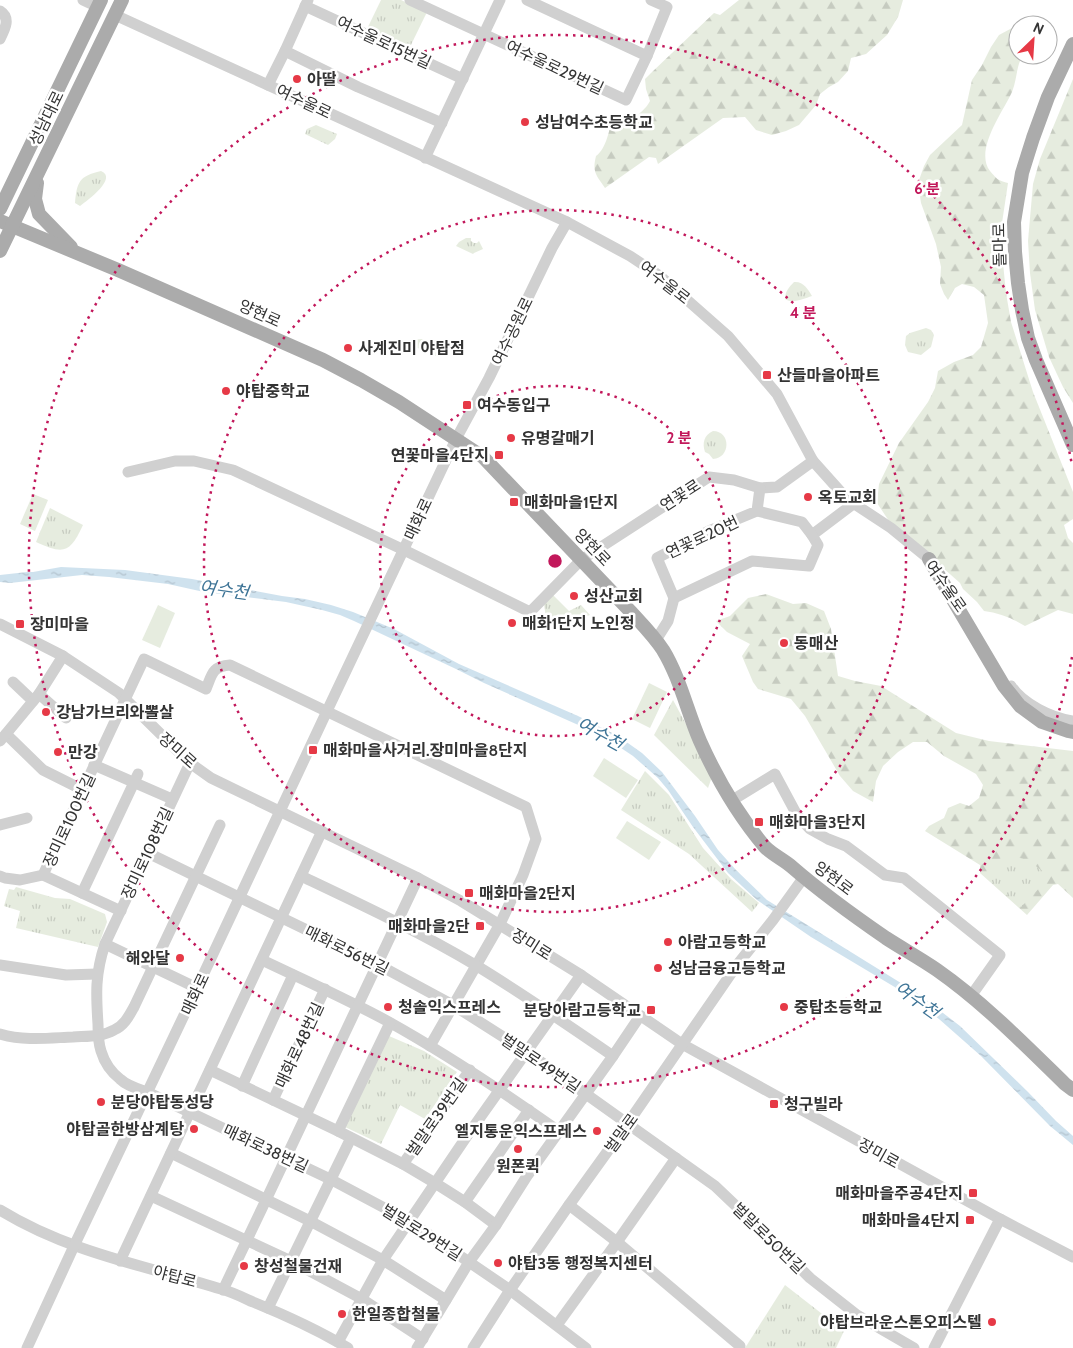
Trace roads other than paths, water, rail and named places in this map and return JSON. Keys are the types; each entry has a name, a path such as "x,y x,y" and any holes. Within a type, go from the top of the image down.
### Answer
{"main road":[{"name":"성남대로","path":"0,252 6,224 38,174 122,0"},
{"name":"성남대로","path":"0,209 99,4"},
{"name":"돌마로","path":"1073,44 1048,97 1033,138 1022,173 1014,222 1018,283 1028,338 1073,445"},
{"path":"38,174 35,199 39,214 77,253"},
{"path":"0,187 16,177"},
{"name":"양현로","path":"6,224 323,360 399,402 476,451 656,640 671,666 700,739 731,801 768,850 790,865 823,893 938,971 971,996 1008,1028 1073,1090"},
{"path":"929,558 1004,686 1020,706 1042,722 1073,732"}],"street":[{"path":"83,0 99,4"},
{"path":"410,0 484,34"},
{"path":"425,158 500,0"},
{"path":"527,0 647,56 667,7 652,0"},
{"name":"여수울로15번길","path":"268,85 306,3 463,79"},
{"path":"0,11 4,13 7,19 0,39"},
{"name":"여수울로","path":"115,15 566,222 630,256 660,276 728,336 777,394 812,461 847,499 891,528 929,558 1014,690 1043,712 1073,721"},
{"name":"여수울로29번길","path":"484,34 626,100 647,56"},
{"path":"285,51 358,87 442,123"},
{"name":"여수공원로","path":"456,439 489,378 566,222"},
{"name":"매화로","path":"27,1348 456,439"},
{"path":"128,472 175,461 194,461 233,470 404,550"},
{"path":"760,488 777,487 812,461"},
{"name":"연꽃로","path":"404,550 530,612 581,560 709,477 734,480 760,488"},
{"name":"연꽃로20번","path":"674,598 658,558 711,530 757,511 760,488"},
{"path":"812,535 853,504"},
{"path":"656,640 668,621 674,598 752,561 809,566 818,545 802,522 757,511"},
{"name":"장미로","path":"0,625 63,656 119,693 190,763 211,778 418,878 461,901 581,975 682,1044 1000,1219 1073,1257"},
{"path":"63,656 36,698 3,737 43,770 83,790"},
{"name":"장미로100번길","path":"43,875 144,659 206,689 213,672 218,667 230,665 326,711"},
{"path":"13,682 66,718"},
{"path":"326,711 526,807 536,839 500,924 430,1046"},
{"name":"장미로108번길","path":"98,1036 97,974 105,944 190,763"},
{"name":"장미로100번길","path":"94,765 136,778 172,799"},
{"path":"731,801 774,774 797,815 810,829 846,846 885,875 904,878 993,950 1000,956 971,996"},
{"path":"82,893 136,778"},
{"path":"0,825 27,818"},
{"path":"0,1034 38,1039 98,1036 115,1030 124,1023 134,1007 220,826"},
{"path":"120,1261 322,831"},
{"name":"매화로56번길","path":"148,853 377,964 453,1006"},
{"name":"장미로100번길","path":"2,881 20,880 43,875 121,911"},
{"path":"301,876 397,922 476,966 613,1056"},
{"name":"벌말로","path":"474,1348 510,1290 737,965 804,877"},
{"path":"223,1290 418,878"},
{"path":"105,944 198,988"},
{"path":"262,960 390,1022 470,1070 560,1132"},
{"path":"0,965 66,975 97,974"},
{"path":"242,1086 293,975"},
{"path":"343,1345 362,1299 409,1221 581,975"},
{"name":"매화로48번길","path":"273,1100 325,989"},
{"name":"벌말로49번길","path":"453,1006 527,1052 628,1123"},
{"path":"151,1196 291,1261 362,1299 420,1344 469,1262 640,1016"},
{"path":"338,1131 390,1022"},
{"name":"매화로38번길","path":"98,1036 100,1050 108,1066 120,1080 330,1179"},
{"path":"210,1070 403,1164 465,1202 496,1225"},
{"name":"벌말로39번길","path":"403,1164 470,1070"},
{"path":"465,1202 529,1110"},
{"name":"벌말로50번길","path":"628,1123 715,1186 810,1278 857,1315 914,1348"},
{"path":"268,1308 351,1138"},
{"path":"171,1153 310,1221 384,1260 446,1300"},
{"path":"557,1325 676,1158"},
{"name":"벌말로29번길","path":"330,1179 409,1221 510,1290 586,1348"},
{"path":"569,1205 617,1242 740,1346"},
{"name":"야탑로","path":"0,1210 44,1234 74,1246 223,1290 268,1308 343,1345"},
{"path":"934,1348 1000,1219"}],"water":[{"name":"여수천","path":"61,567 125,570 192,579 331,605 394,629 459,664 578,716 618,736 642,753 662,772 718,850 767,900 917,993 960,1026 1073,1136 1073,1145 1050,1126 981,1056 939,1019 898,989 811,937 757,900 728,873 658,778 633,756 603,736 484,683 354,621 322,610 286,602 204,592 168,584 109,577 82,575 10,583 0,582 0,575"}],"place":[{"name":"아딸","path":"297,79"},
{"name":"성남여수초등학교","path":"525,122"},
{"name":"사계진미 야탑점","path":"348,348"},
{"name":"산들마을아파트","path":"767,375"},
{"name":"야탑중학교","path":"226,391"},
{"name":"여수동입구","path":"467,405"},
{"name":"유명갈매기","path":"511,438"},
{"name":"연꽃마을4단지","path":"499,455"},
{"name":"옥토교회","path":"808,497"},
{"name":"매화마을1단지","path":"514,502"},
{"name":"성산교회","path":"574,596"},
{"name":"매화1단지 노인정","path":"512,623"},
{"name":"장미마을","path":"20,624"},
{"name":"동매산","path":"784,643"},
{"name":"강남가브리와뽈살","path":"46,712"},
{"name":"매화마을사거리.장미마을8단지","path":"313,750"},
{"name":"만강","path":"58,752"},
{"name":"매화마을3단지","path":"759,822"},
{"name":"매화마을2단지","path":"469,893"},
{"name":"매화마을2단","path":"480,926"},
{"name":"아람고등학교","path":"668,942"},
{"name":"해와달","path":"180,958"},
{"name":"성남금융고등학교","path":"658,968"},
{"name":"청솔익스프레스","path":"388,1007"},
{"name":"중탑초등학교","path":"784,1007"},
{"name":"분당아람고등학교","path":"651,1010"},
{"name":"분당야탑동성당","path":"101,1102"},
{"name":"청구빌라","path":"774,1104"},
{"name":"야탑골한방삼계탕","path":"194,1129"},
{"name":"엘지통운익스프레스","path":"597,1131"},
{"name":"원폰퀵","path":"518,1149"},
{"name":"매화마을주공4단지","path":"973,1193"},
{"name":"매화마을4단지","path":"970,1220"},
{"name":"야탑3동 행정복지센터","path":"498,1263"},
{"name":"창성철물건재","path":"244,1266"},
{"name":"한일종합철물","path":"342,1314"},
{"name":"야탑브라운스톤오피스텔","path":"992,1322"}]}
